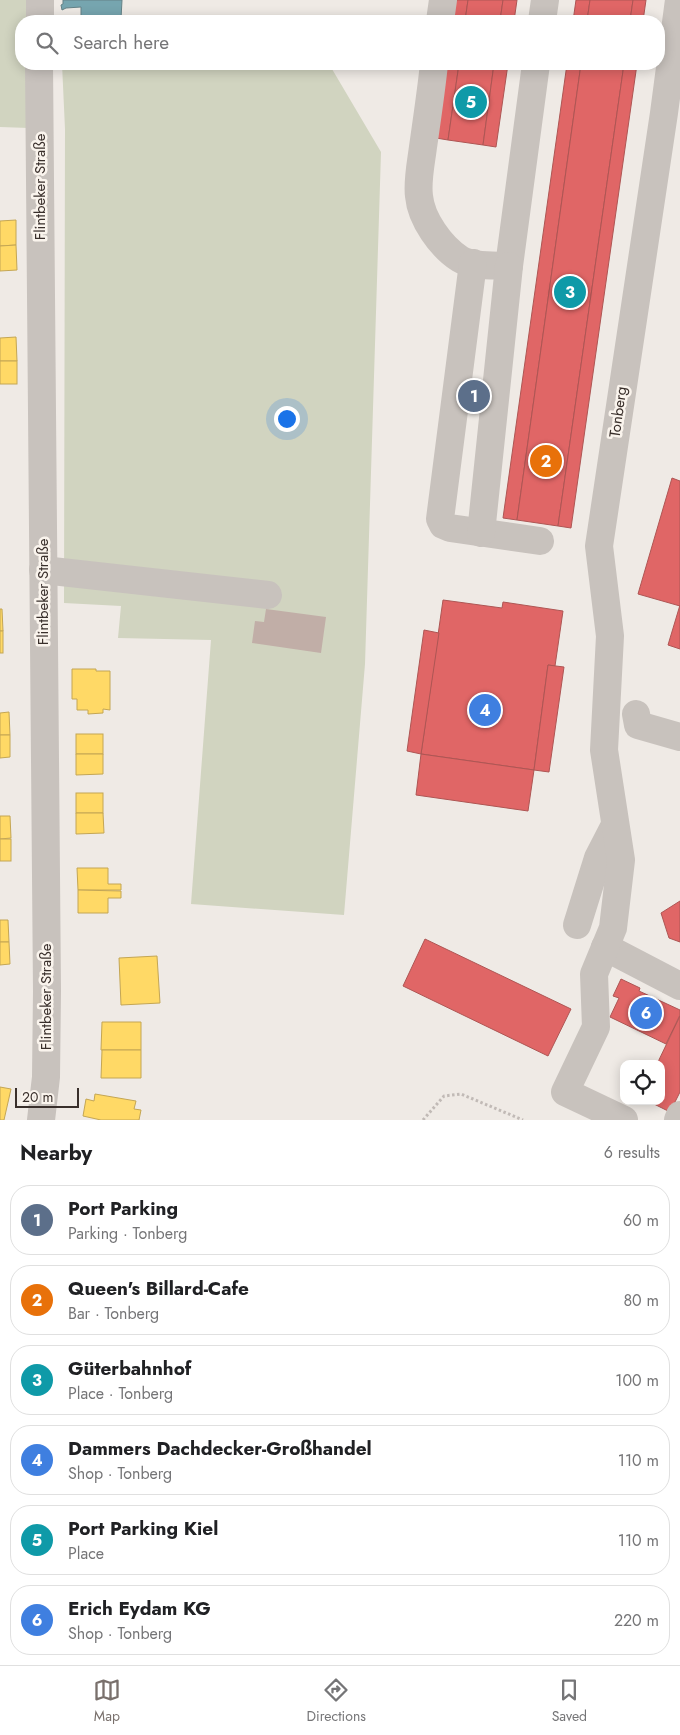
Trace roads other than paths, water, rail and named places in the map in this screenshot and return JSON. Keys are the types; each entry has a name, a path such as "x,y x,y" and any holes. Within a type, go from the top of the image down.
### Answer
{"street":[{"path":"40,0 40,15"},
{"path":"441,15 443,0"},
{"path":"543,15 545,0"},
{"name":"Tonberg","path":"624,1120 565,1092 596,1027 594,974 613,928 621,860 604,750 610,636 599,546 664,113 679,0"},
{"name":"Flintbeker Straße","path":"40,70 47,991 46,1077 41,1120"},
{"path":"433,70 419,196 422,211 430,226 445,246 460,259 472,263 508,266"},
{"path":"481,533 508,266 535,70"},
{"path":"472,263 440,519 443,525 450,528 540,541"},
{"path":"43,570 268,595"},
{"path":"636,714 638,725 680,737"},
{"path":"577,925 598,858 615,825"},
{"path":"605,947 680,986"},
{"path":"678,1120 680,1115"}],"place":[{"name":"Port Parking Kiel","path":"471,102"},
{"name":"Güterbahnhof","path":"570,292"},
{"name":"Port Parking","path":"474,396"},
{"name":"Queen's Billard-Cafe","path":"546,461"},
{"name":"Dammers Dachdecker-Großhandel","path":"485,710"},
{"name":"Erich Eydam KG","path":"646,1013"}]}
